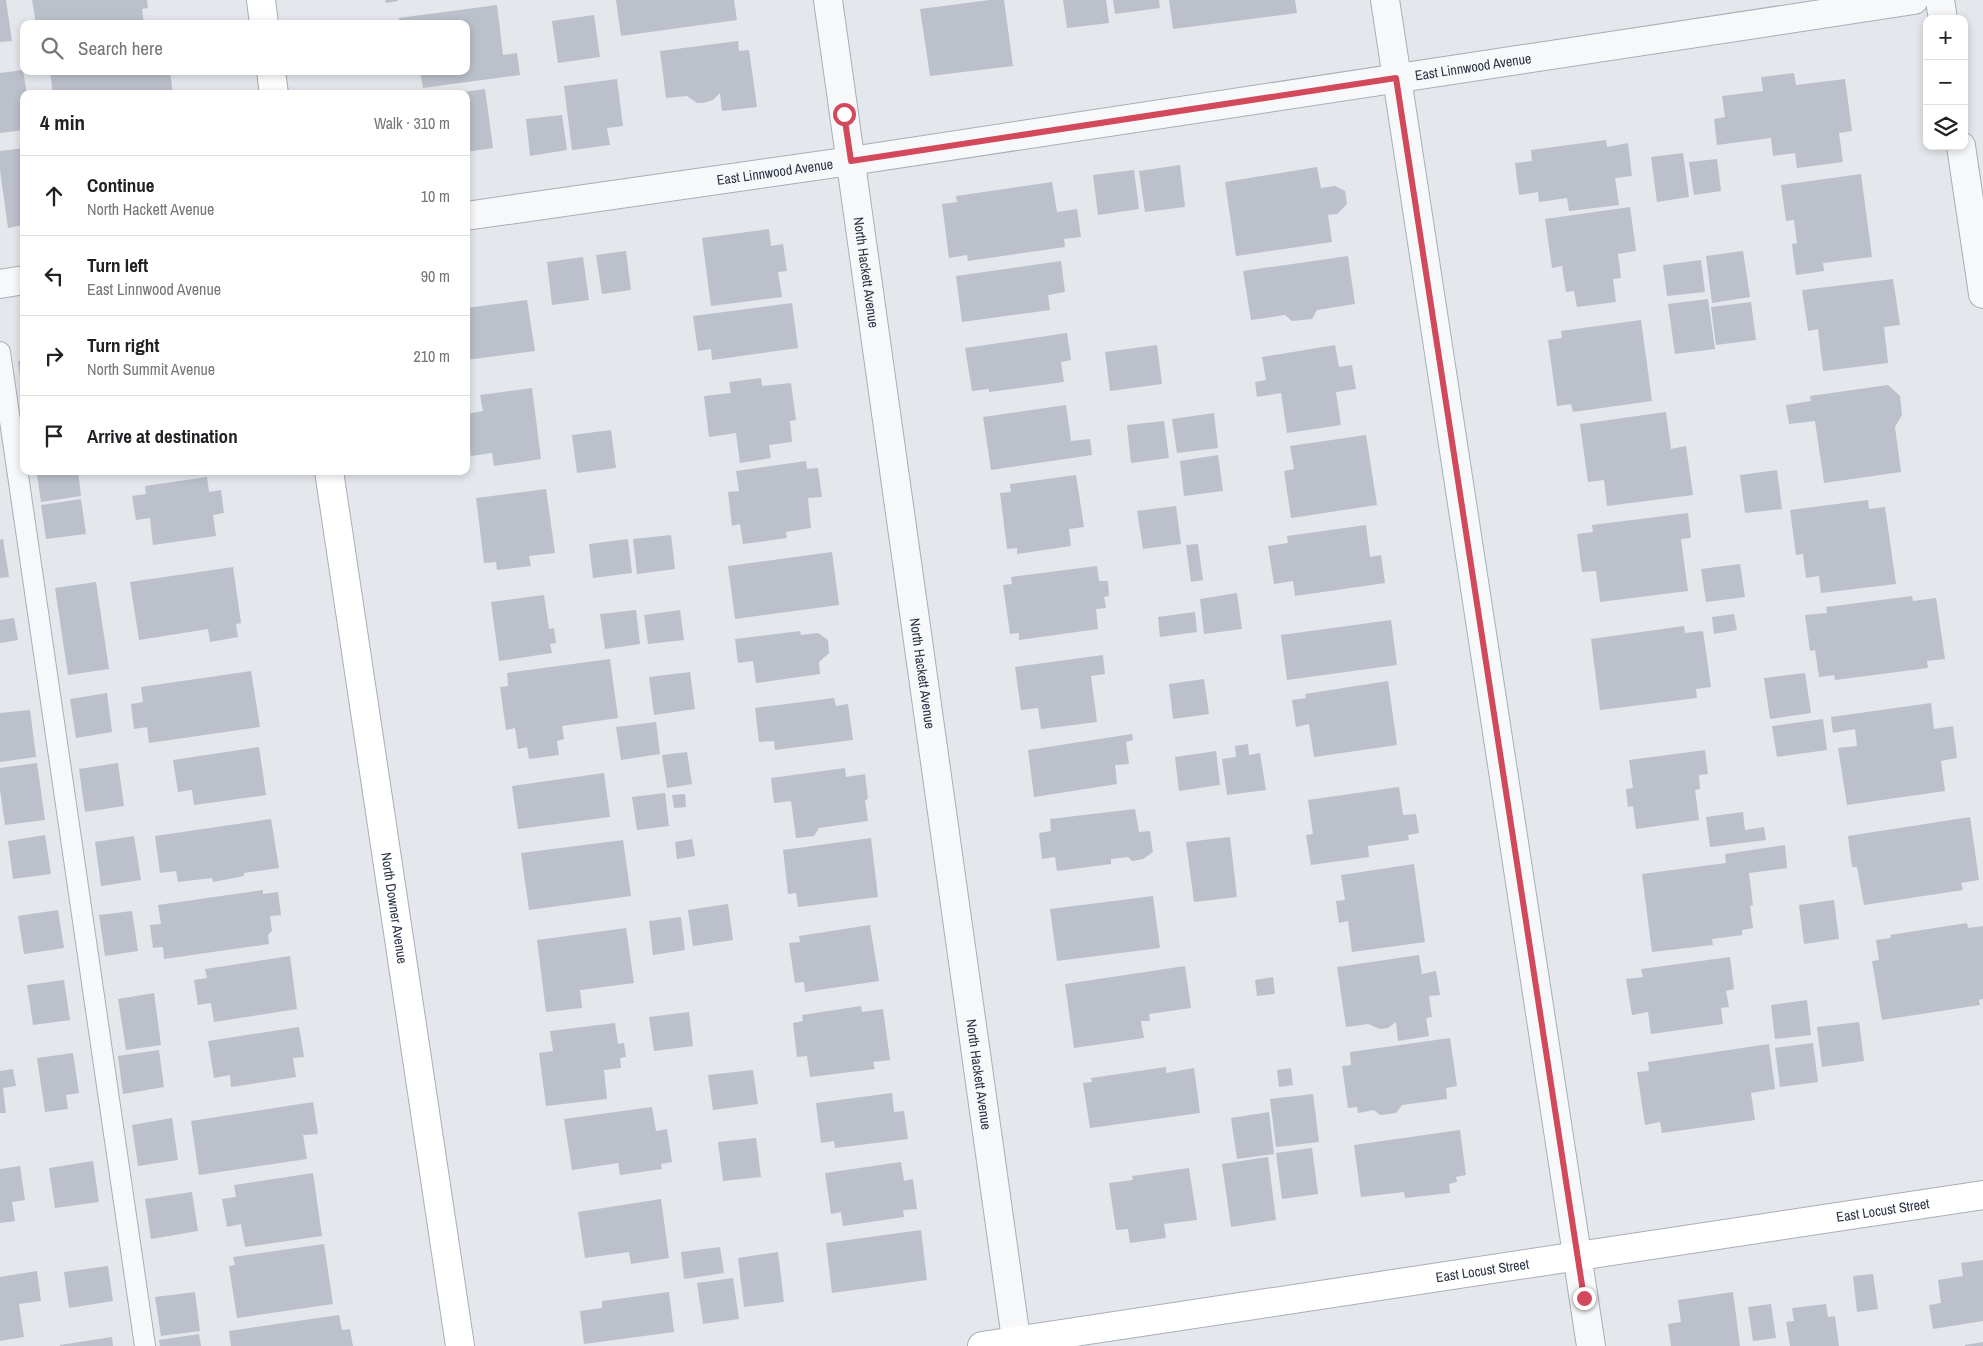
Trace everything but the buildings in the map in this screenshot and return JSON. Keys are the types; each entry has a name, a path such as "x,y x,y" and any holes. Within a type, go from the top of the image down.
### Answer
{"main road":[{"path":"260,0 263,20"},
{"path":"272,75 273,90"},
{"name":"North Downer Avenue","path":"330,475 460,1346"},
{"name":"East Locust Street","path":"982,1346 1017,1343 1983,1195"}],"street":[{"name":"North Hackett Avenue","path":"828,0 1017,1343"},
{"path":"1385,0 1591,1346"},
{"name":"East Linnwood Avenue","path":"470,215 851,161 1914,0"},
{"path":"1940,0 1942,15"},
{"path":"1963,150 1983,294"},
{"path":"0,284 20,281"}],"lane":[{"path":"0,352 145,1346"}],"route":[{"path":"844,114 851,161 1396,78 1584,1298"}]}
